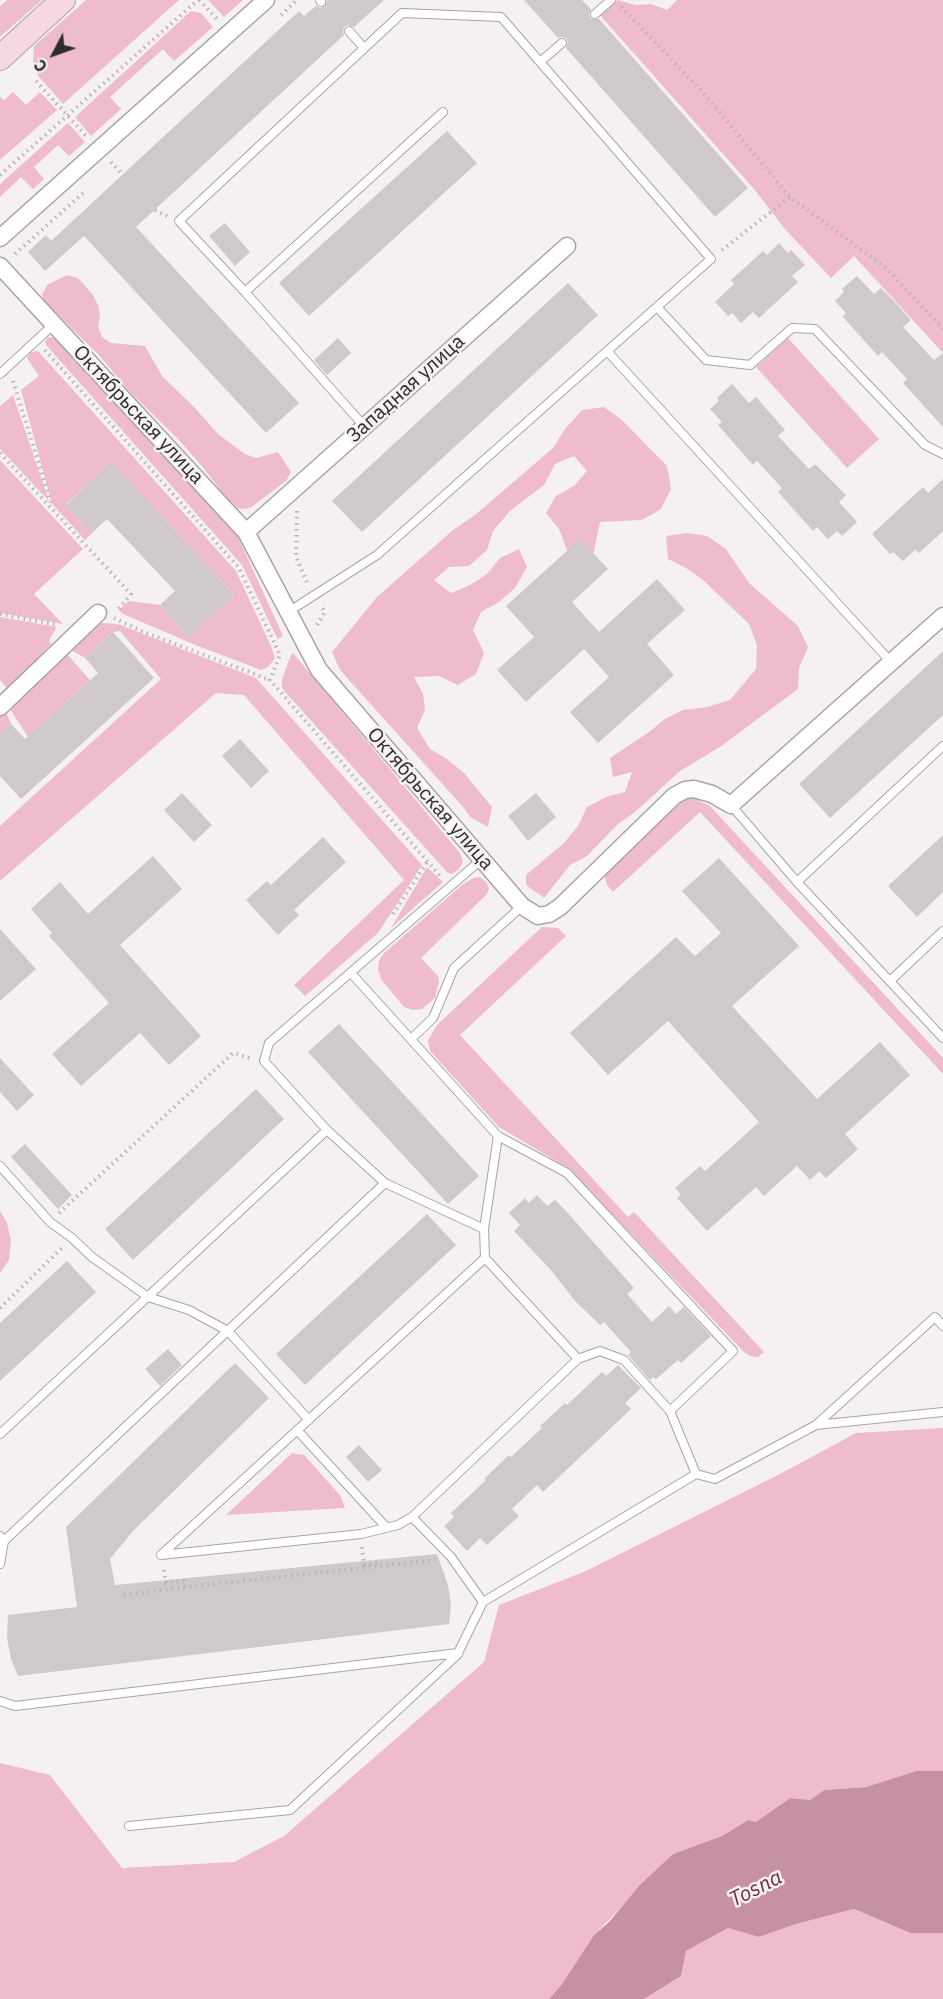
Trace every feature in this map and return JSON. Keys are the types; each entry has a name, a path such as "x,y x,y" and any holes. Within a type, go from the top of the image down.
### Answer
{"main road":[{"path":"0,58 63,0"}],"street":[{"path":"0,238 266,0"},
{"name":"Западная улица","path":"246,532 567,246"},
{"name":"Октябрьская улица","path":"0,266 246,532 319,670 522,906"},
{"path":"0,707 98,613"},
{"path":"522,906 538,915 549,914 560,907 674,796 680,793 694,789 712,794 731,805 943,616"}],"lane":[{"path":"595,14 613,0"},
{"path":"288,612 377,555 711,259 501,17 402,13 179,221 364,426"},
{"path":"349,31 364,48"},
{"path":"540,62 562,43"},
{"path":"245,292 443,112"},
{"path":"657,307 706,360 750,365 792,328 815,329 925,445 943,454"},
{"path":"0,374 54,324"},
{"path":"607,351 891,662"},
{"path":"797,882 943,746"},
{"path":"731,805 797,882 943,1038"},
{"path":"482,859 269,1043 264,1061 327,1130 385,1183 484,1228"},
{"path":"411,1039 433,1018 454,968 522,906"},
{"path":"890,981 943,931"},
{"path":"351,973 498,1136 567,1173 733,1351 670,1411"},
{"path":"0,1434 327,1130"},
{"path":"498,1136 484,1228 485,1258 578,1359"},
{"path":"0,1166 50,1222 92,1257 147,1297 189,1310 228,1331 309,1420"},
{"path":"0,1563 2,1538 228,1331 385,1183"},
{"path":"485,1258 161,1555 361,1534 398,1525 412,1517 578,1359 600,1351 624,1360 670,1411 696,1474"},
{"path":"129,1826 290,1810 458,1653 483,1602 696,1474 714,1479 816,1425 935,1317 943,1326"},
{"path":"816,1425 943,1412"},
{"path":"297,1430 386,1527"},
{"path":"412,1517 451,1557 483,1602"},
{"path":"0,1701 15,1706 458,1653"}],"path":[{"path":"0,175 198,0"},
{"path":"613,0 701,90 790,197 886,268 943,329"},
{"path":"36,81 99,149"},
{"path":"711,259 790,197"},
{"path":"36,341 239,568 280,655"},
{"path":"9,366 53,509"},
{"path":"0,453 131,594 112,616 141,631 270,680 450,887"},
{"path":"270,680 280,655 301,636 313,632 325,612 314,597 296,557 298,487"},
{"path":"0,614 60,626 82,627"},
{"path":"50,1222 233,1053 264,1061"},
{"path":"0,1308 72,1238"},
{"path":"124,1595 436,1560"},
{"path":"364,1565 378,1563 378,1566"},
{"path":"166,1583 184,1581 185,1587"}],"shaded area":[{"path":"7,0 42,0 0,37 0,6"},
{"path":"86,0 179,0 63,104 39,77 33,64 34,46"},
{"path":"208,0 243,0 224,17"},
{"path":"618,0 635,5 651,4 667,10 677,0 943,0 943,353 854,256 831,278 784,228 754,189 599,14 606,6"},
{"path":"191,11 201,13 213,27 174,61 163,49 110,97 121,109 91,136 75,117"},
{"path":"13,92 26,105 40,92 57,110 0,160 0,97 4,100"},
{"path":"68,123 85,142 69,156 58,145 34,167 44,179 33,189 21,177 0,197 0,184"},
{"path":"67,275 78,278 93,295 98,305 100,316 98,326 102,337 111,343 145,346 162,376 218,434 245,454 256,458 278,452 291,472 286,481 250,508 239,509 229,501 178,439 128,390 99,355 57,314 46,308 42,295 47,285"},
{"path":"48,337 56,338 223,514 239,539 283,636 278,639 275,634 242,565 46,345"},
{"path":"788,338 879,439 847,468 756,367"},
{"path":"38,351 236,571 275,658 268,667 261,670 193,644 123,614 119,610 129,601 160,605 189,637 234,595 111,463 66,504 92,533 85,540 52,504 21,390 39,376 27,358 31,352"},
{"path":"13,395 49,501 0,449 0,406"},
{"path":"604,407 622,420 667,466 671,489 661,509 642,520 600,522 591,566 569,555 559,529 546,513 556,496 574,486 587,471 574,456 555,464 544,485 510,511 493,531 487,550 469,566 449,567 434,580 451,593 487,574 500,558 519,549 527,567 515,588 499,602 481,612 473,630 484,653 476,674 458,685 439,676 414,677 423,694 425,710 417,728 430,749 465,774 492,807 488,827 470,817 340,670 332,652 377,597 453,530 475,515 553,448 565,429 582,410"},
{"path":"0,460 83,549 34,594 63,624 0,613"},
{"path":"687,533 707,536 726,549 749,583 798,626 808,647 799,668 798,689 720,747 680,771 635,812 618,824 587,856 570,865 544,898 526,885 526,875 564,843 578,826 587,807 606,797 625,792 632,772 613,777 610,758 665,719 683,710 707,707 730,700 756,669 757,645 749,624 703,580 668,559 666,536"},
{"path":"0,617 57,627 49,640 51,644 8,689 0,680"},
{"path":"102,623 118,624 256,678 422,865 378,933 305,996 294,985 404,880 244,695 216,693 0,881 0,826 161,679 120,631 113,632 85,658 69,649 91,627"},
{"path":"65,652 90,680 28,737 8,706"},
{"path":"293,653 460,853 463,862 458,870 451,874 447,872 282,688 282,680"},
{"path":"5,709 11,724 0,734 0,714"},
{"path":"693,798 710,806 943,1058 943,1074 700,812 613,892 607,885 605,877 611,867 685,799"},
{"path":"427,867 443,882 391,928"},
{"path":"480,877 487,883 489,889 487,894 421,958 438,976 439,982 435,998 422,1009 413,1010 404,1007 381,979 378,969 383,954 462,885 473,878"},
{"path":"542,927 558,928 566,936 460,1035 628,1217 634,1212 764,1352 758,1357 750,1356 743,1351 568,1168 499,1127 430,1051 428,1040 438,1024"},
{"path":"0,1211 7,1223 11,1241 9,1260 0,1273"},
{"path":"943,1428 943,1771 916,1771 866,1787 824,1790 810,1800 790,1798 756,1822 748,1820 722,1836 673,1854 594,1935 562,1984 549,1999 0,1999 0,1763 50,1775 122,1868 234,1862 284,1836 484,1662 499,1605 586,1571 778,1475 856,1433"},
{"path":"292,1453 304,1455 340,1495 345,1508 226,1515"},
{"path":"854,1909 909,1933 943,1933 943,1999 644,1999 681,1976 686,1951 728,1928 759,1937 796,1924"}],"water":[{"name":"Tosna","path":"916,1771 943,1771 943,1933 910,1933 854,1909 796,1924 759,1937 728,1928 686,1951 681,1976 644,1999 549,1999 562,1984 594,1935 609,1922 640,1885 673,1854 722,1836 748,1820 756,1822 790,1798 810,1800 824,1790 866,1787"}],"building":[{"path":"327,0 384,0 354,27 348,25 344,27 344,35 136,227 299,403 266,433 84,236 45,271 28,252 46,235 51,241 299,11 304,16 316,6 324,7"},
{"path":"524,0 582,0 591,9 589,15 591,19 599,19 748,188 715,217 566,48 568,42 566,38 558,38"},
{"path":"447,131 477,163 309,316 279,283"},
{"path":"225,223 250,252 235,266 209,236"},
{"path":"779,243 788,253 791,250 805,265 792,276 798,282 759,318 753,312 741,323 732,313 728,316 715,302 734,284 731,280 763,251 767,255"},
{"path":"857,276 874,294 881,288 892,299 911,320 903,327 934,360 943,353 943,427 903,383 907,379 882,352 878,356 843,317 846,313 835,301 844,292 842,289"},
{"path":"568,283 598,315 362,532 332,501"},
{"path":"338,338 351,353 327,375 314,360"},
{"path":"732,384 749,403 756,397 785,430 778,436 809,469 815,464 846,495 839,502 857,522 842,536 837,531 828,539 817,527 813,531 778,492 782,488 757,461 753,465 718,425 722,422 710,409 719,401 717,398"},
{"path":"111,462 234,595 189,637 160,605 175,591 107,519 92,533 66,505"},
{"path":"943,479 943,531 919,553 915,550 903,561 893,552 890,554 872,534 923,487 928,493"},
{"path":"580,539 608,569 572,602 599,632 657,579 685,610 647,644 674,675 598,743 570,712 609,677 584,649 526,702 497,670 534,637 506,606"},
{"path":"113,632 154,678 21,799 0,776 0,734 11,724 25,739 98,673 85,658"},
{"path":"943,651 943,715 830,818 799,784"},
{"path":"240,739 269,771 251,788 222,756"},
{"path":"182,793 212,825 194,842 164,810"},
{"path":"536,793 556,817 528,841 508,816"},
{"path":"943,835 943,892 917,917 888,886"},
{"path":"323,837 346,862 294,910 299,915 278,935 246,900 267,881 271,885"},
{"path":"153,856 182,889 120,945 201,1036 169,1065 140,1033 81,1086 52,1054 109,1003 49,936 52,933 31,909 60,882 88,914"},
{"path":"719,858 799,946 732,1006 817,1099 880,1042 910,1075 845,1134 858,1149 826,1178 819,1171 810,1180 797,1166 764,1196 756,1187 707,1231 677,1198 681,1195 675,1188 700,1166 705,1171 759,1122 668,1021 608,1075 570,1033 676,937 695,956 721,933 682,891"},
{"path":"0,929 36,969 0,1001"},
{"path":"339,1024 479,1176 448,1204 308,1052"},
{"path":"0,1058 34,1095 17,1111 0,1092"},
{"path":"256,1089 284,1119 133,1260 105,1229"},
{"path":"25,1144 72,1195 58,1209 11,1157"},
{"path":"537,1195 547,1206 555,1200 566,1211 634,1288 627,1294 652,1322 669,1306 676,1314 684,1307 711,1336 681,1363 678,1360 656,1379 653,1377 650,1380 628,1355 631,1352 604,1322 600,1325 576,1302 550,1269 514,1231 520,1225 509,1213 525,1198 529,1203"},
{"path":"427,1214 456,1245 305,1385 276,1354"},
{"path":"67,1261 96,1292 0,1381 0,1323"},
{"path":"168,1349 182,1365 160,1386 145,1369"},
{"path":"235,1363 269,1398 133,1531 110,1559 115,1585 437,1554 448,1585 451,1604 449,1624 18,1676 11,1659 7,1638 8,1615 77,1607 66,1527"},
{"path":"618,1365 641,1388 625,1403 631,1409 543,1492 537,1485 512,1509 519,1516 487,1545 480,1538 467,1551 444,1526 454,1517 451,1513 509,1455 511,1457 542,1428 540,1426 565,1403 567,1405 602,1372 606,1376"},
{"path":"359,1445 382,1470 368,1482 346,1457"}]}
